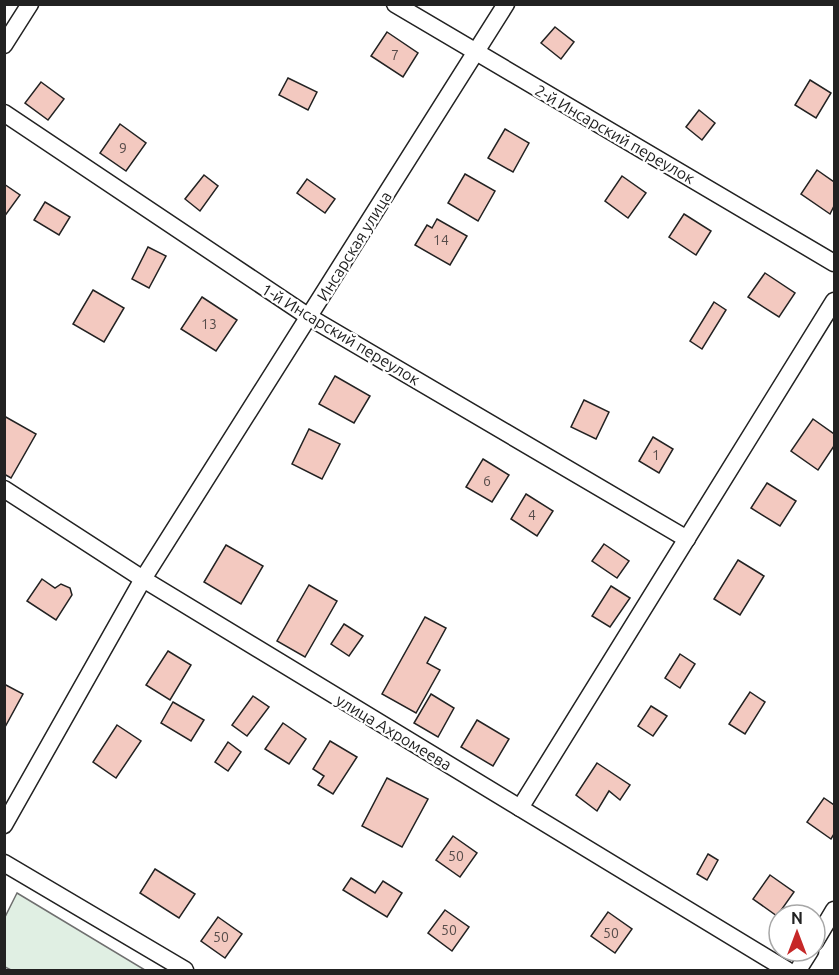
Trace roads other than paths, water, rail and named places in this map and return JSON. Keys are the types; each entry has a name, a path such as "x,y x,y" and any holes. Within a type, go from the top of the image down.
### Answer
{"street":[{"path":"4,45 30,4"},
{"name":"2-й Инсарский переулок","path":"395,4 834,262"},
{"name":"Инсарская улица","path":"4,825 143,579 506,4"},
{"name":"1-й Инсарский переулок","path":"4,113 309,317 687,539"},
{"path":"520,808 834,301"},
{"name":"улица Ахромеева","path":"4,489 143,579 787,970"},
{"path":"4,863 185,970"}]}
